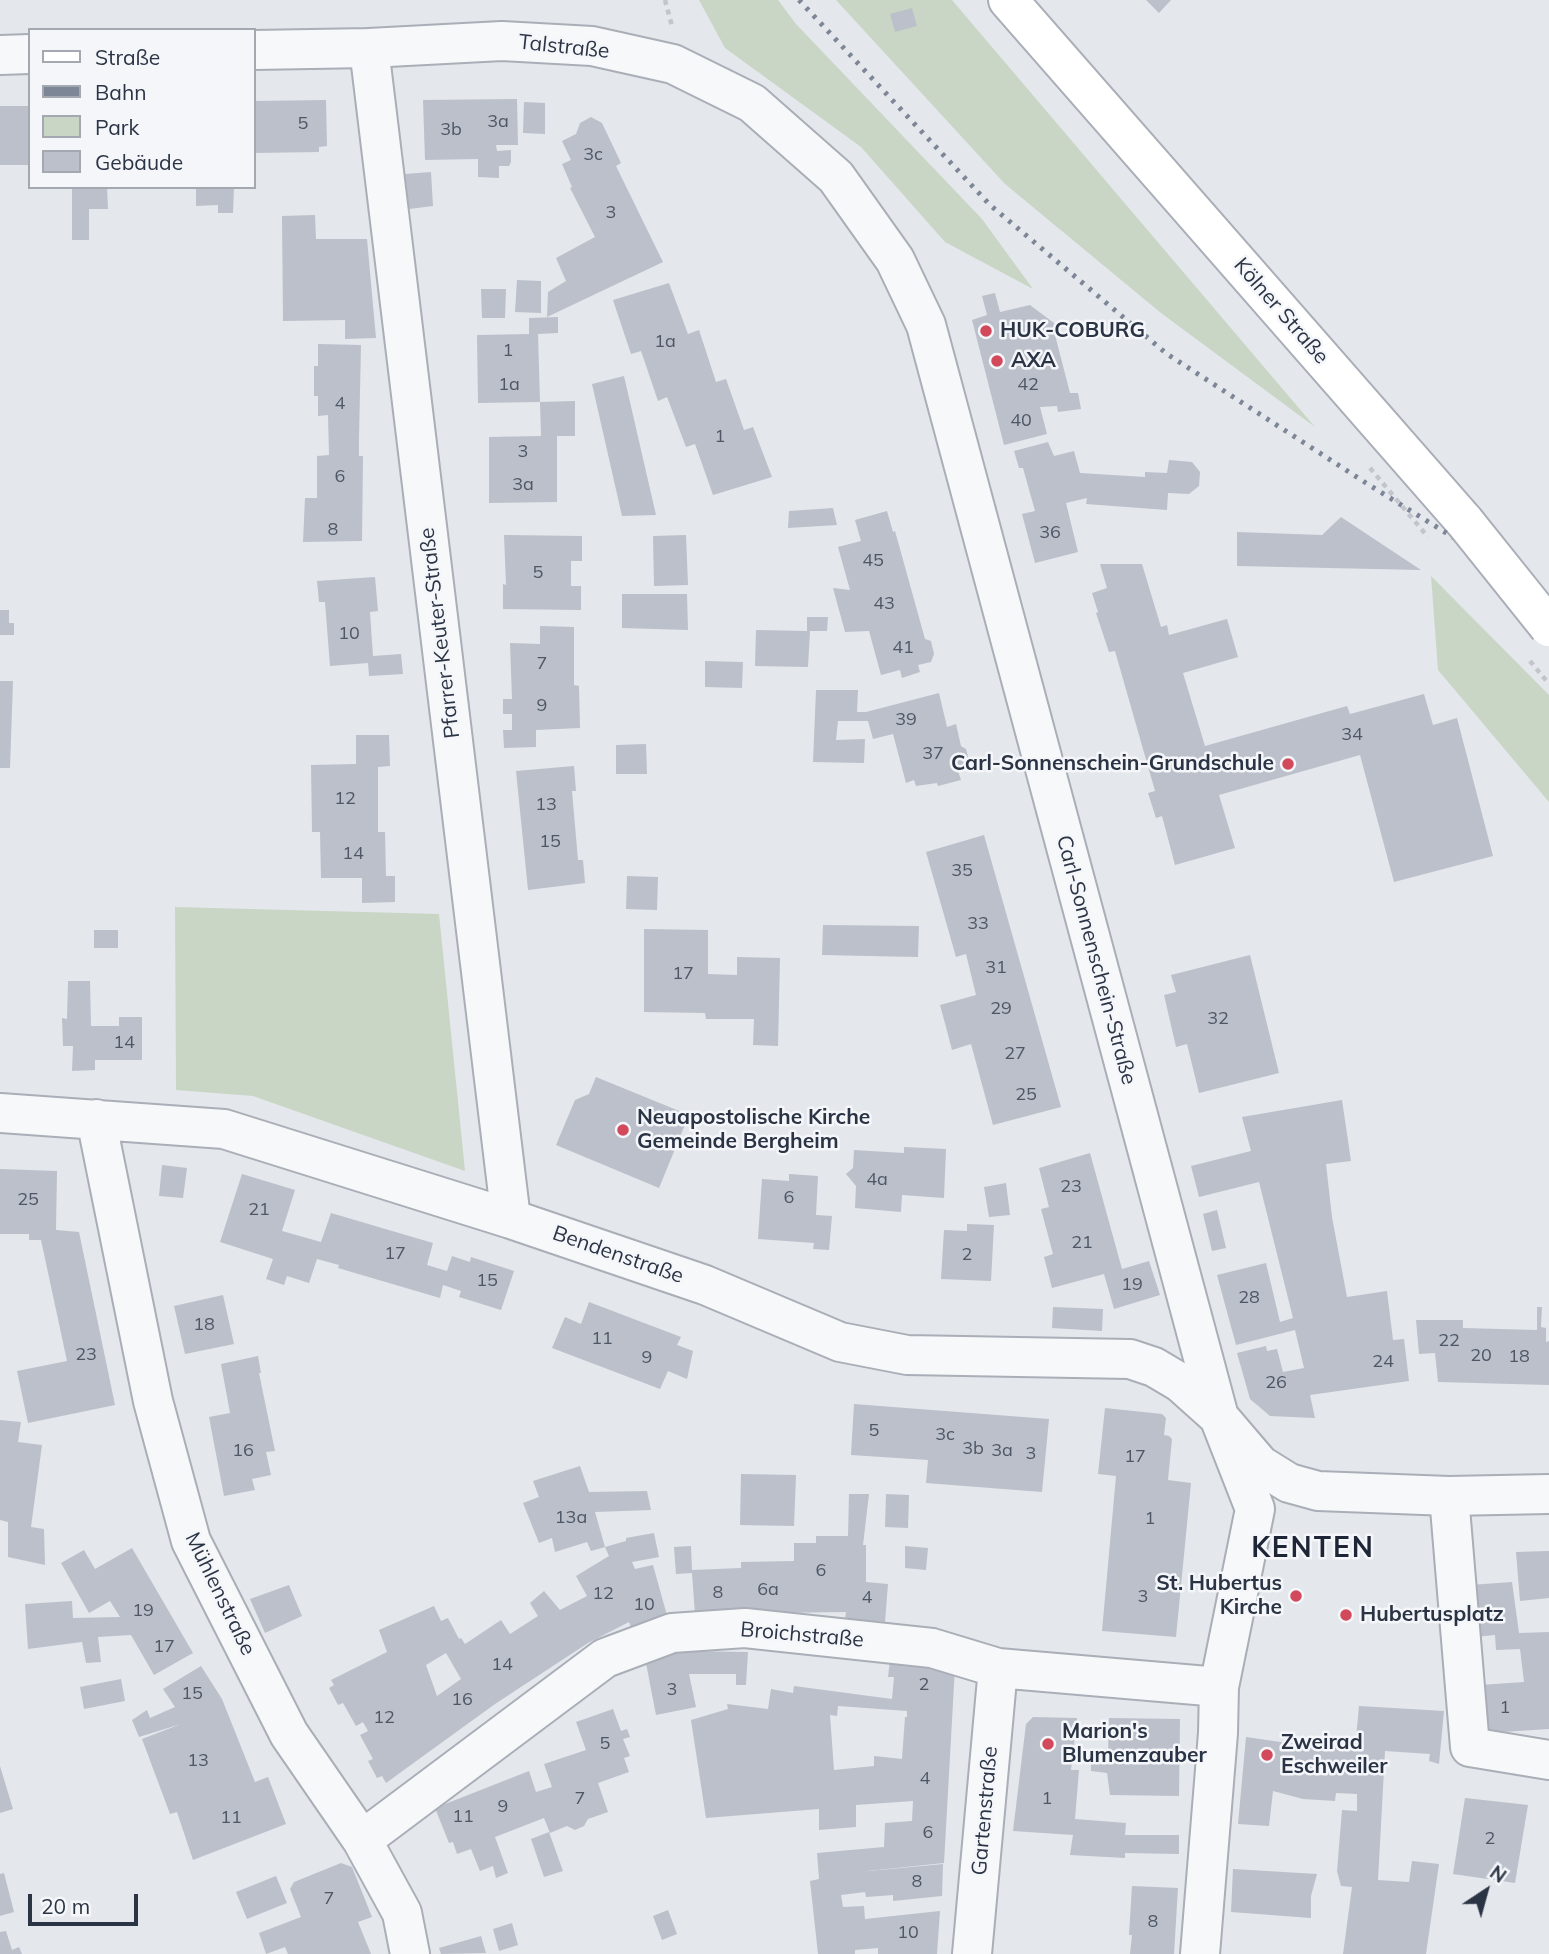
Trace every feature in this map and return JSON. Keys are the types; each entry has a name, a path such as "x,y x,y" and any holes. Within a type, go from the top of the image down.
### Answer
{"main road":[{"name":"Kölner Straße","path":"1008,0 1465,522 1549,627"}],"street":[{"name":"Talstraße","path":"256,50 369,48 502,41 592,46 673,64 752,103 836,177"},
{"name":"Pfarrer-Keuter-Straße","path":"369,48 511,1219"},
{"path":"0,55 28,54"},
{"name":"Carl-Sonnenschein-Straße","path":"836,177 895,260 926,325 1219,1417 1260,1465 1289,1483 1318,1491 1449,1496 1549,1494"},
{"name":"Bendenstraße","path":"0,1113 224,1129 511,1219 705,1286 840,1342 907,1355 1130,1359 1154,1367 1181,1383 1219,1417"},
{"name":"Mühlenstraße","path":"96,1119 153,1401 191,1541 289,1734 362,1840 402,1913 410,1954"},
{"path":"1200,1954 1218,1733 1219,1687 1255,1509 1219,1417"},
{"path":"1449,1496 1469,1747 1549,1760"},
{"name":"Broichstraße","path":"362,1840 605,1658 672,1633 745,1628 772,1630 932,1648 998,1668 1219,1687"},
{"name":"Gartenstraße","path":"972,1954 998,1668"}],"green space":[{"path":"699,0 778,0 796,24 982,219 1033,289 945,242 861,147 725,48"},
{"path":"836,0 952,0 1315,427 1161,313 1005,184"},
{"path":"1431,576 1549,695 1549,802 1438,670"},
{"path":"175,907 439,914 465,1171 253,1096 176,1090"}],"building":[{"path":"1146,0 1171,0 1159,13"},
{"path":"912,8 917,26 895,32 890,14"},
{"path":"517,99 518,145 496,145 497,151 511,150 509,166 499,166 499,178 478,177 478,159 425,160 423,100"},
{"path":"326,100 327,146 319,147 319,152 256,153 256,101"},
{"path":"524,102 545,103 545,134 523,133"},
{"path":"0,106 28,106 28,165 0,165"},
{"path":"591,117 602,123 621,163 616,166 663,262 547,317 548,292 566,281 556,258 595,237 570,188 572,187 562,164 571,160 562,141 576,134 580,123"},
{"path":"431,172 433,206 409,209 405,174"},
{"path":"72,189 107,189 108,209 89,209 89,240 72,240"},
{"path":"196,189 234,189 233,213 218,213 218,205 196,206"},
{"path":"315,215 316,239 367,239 376,338 345,339 345,320 283,321 282,216"},
{"path":"517,280 541,281 541,313 515,312"},
{"path":"669,283 688,334 699,330 716,382 726,379 744,430 753,427 772,477 713,495 695,444 686,447 667,397 658,401 641,351 631,354 613,300"},
{"path":"481,289 506,289 505,318 482,318"},
{"path":"995,293 1000,312 1030,305 1058,326 1054,331 1070,393 1078,393 1081,409 1058,412 1057,406 1040,407 1047,434 1004,445 972,320 987,315 982,296"},
{"path":"558,317 558,333 538,334 540,402 478,403 477,335 529,334 529,318"},
{"path":"318,344 361,345 359,456 363,456 362,541 303,542 305,498 317,498 317,456 329,455 328,415 318,416 318,396 314,396 314,366 318,366"},
{"path":"624,376 656,515 622,516 592,384"},
{"path":"575,401 575,436 557,436 557,502 489,503 489,437 541,436 540,402"},
{"path":"1048,442 1054,456 1074,451 1080,473 1145,477 1145,472 1167,473 1169,460 1192,462 1200,472 1199,486 1189,494 1168,493 1167,510 1086,504 1087,498 1066,503 1078,552 1035,563 1022,514 1035,511 1023,468 1019,468 1014,451"},
{"path":"833,508 837,525 788,528 789,511"},
{"path":"887,511 925,639 931,641 934,654 931,662 918,665 920,672 902,678 900,670 881,675 869,631 845,632 833,588 850,590 838,547 861,541 855,520"},
{"path":"1341,517 1421,570 1237,566 1237,532 1322,535"},
{"path":"504,535 582,536 582,561 571,561 571,586 581,586 581,610 503,609 503,584 506,585"},
{"path":"686,535 688,585 654,586 653,536"},
{"path":"1100,564 1142,564 1161,627 1167,625 1169,635 1227,619 1238,657 1183,673 1205,746 1347,706 1350,714 1424,694 1433,725 1457,718 1493,856 1394,882 1360,755 1219,795 1235,848 1175,865 1162,816 1156,818 1148,793 1155,791 1115,651 1109,652 1096,613 1098,612 1092,593 1107,588"},
{"path":"375,577 378,611 370,612 373,656 401,654 403,674 369,676 368,663 330,666 325,602 319,602 317,581"},
{"path":"622,594 687,594 688,630 622,628"},
{"path":"0,610 9,610 9,623 14,623 14,635 0,635"},
{"path":"807,617 828,617 827,631 810,631 808,667 755,666 756,630 807,631"},
{"path":"540,626 574,627 574,685 579,686 580,728 536,730 536,747 504,748 503,730 512,730 512,714 503,714 503,699 512,699 510,643 540,644"},
{"path":"705,661 743,662 742,688 705,687"},
{"path":"0,681 13,681 10,768 0,768"},
{"path":"816,690 858,690 857,712 939,693 947,727 956,724 961,746 966,749 969,760 966,768 958,771 961,780 938,786 937,783 916,786 914,780 906,783 893,734 873,739 868,721 838,721 836,740 865,739 864,763 813,762"},
{"path":"356,735 389,735 390,766 378,767 378,832 385,832 386,876 395,876 395,902 362,903 362,878 321,878 320,832 312,832 311,765 356,764"},
{"path":"646,744 647,774 616,774 616,745"},
{"path":"574,766 576,791 572,791 578,860 583,860 585,883 528,890 516,771"},
{"path":"984,835 1061,1107 993,1125 971,1044 952,1050 940,1005 976,995 966,954 956,957 926,852"},
{"path":"627,876 658,877 657,910 626,909"},
{"path":"823,925 919,926 918,957 822,955"},
{"path":"644,929 708,930 708,974 737,975 737,957 780,958 778,1046 753,1045 754,1019 706,1019 705,1013 644,1012"},
{"path":"94,930 118,930 118,948 94,948"},
{"path":"1250,955 1279,1073 1199,1093 1187,1044 1176,1047 1164,995 1176,992 1171,975"},
{"path":"68,981 90,981 91,1026 119,1026 119,1017 142,1017 142,1060 95,1060 95,1070 72,1071 73,1046 63,1046 62,1018 67,1019"},
{"name":"Neuapostolische Kirche Gemeinde Bergheim","path":"596,1077 689,1115 659,1188 556,1145 575,1100 589,1094"},
{"path":"1342,1100 1351,1161 1326,1164 1332,1217 1347,1297 1387,1291 1393,1340 1404,1339 1409,1381 1310,1395 1315,1418 1270,1416 1250,1399 1237,1353 1266,1346 1267,1351 1277,1349 1283,1372 1304,1368 1295,1330 1236,1345 1217,1275 1266,1263 1280,1322 1293,1318 1259,1182 1199,1197 1191,1166 1251,1151 1242,1117"},
{"path":"904,1147 946,1149 944,1198 902,1195 901,1212 855,1208 856,1186 846,1174 853,1168 854,1150 904,1153"},
{"path":"1090,1153 1122,1269 1149,1261 1160,1295 1114,1309 1104,1274 1052,1288 1044,1257 1053,1254 1041,1209 1049,1207 1039,1168"},
{"path":"162,1165 187,1168 183,1198 159,1196"},
{"path":"0,1169 57,1171 56,1230 79,1232 115,1405 28,1423 17,1371 67,1361 41,1240 29,1240 29,1234 0,1234"},
{"path":"242,1174 295,1190 282,1231 321,1242 331,1213 433,1243 427,1265 447,1271 452,1256 470,1262 471,1257 514,1271 501,1310 459,1297 461,1291 443,1285 440,1298 338,1268 339,1265 317,1259 309,1283 287,1276 284,1285 266,1279 273,1259 220,1242"},
{"path":"789,1174 818,1176 816,1215 832,1216 829,1250 813,1249 814,1243 758,1239 762,1179 789,1181"},
{"path":"1006,1183 1010,1215 989,1217 984,1187"},
{"path":"1217,1210 1226,1248 1212,1251 1203,1214"},
{"path":"967,1224 994,1225 991,1281 941,1279 944,1230 967,1231"},
{"path":"223,1295 234,1344 185,1354 174,1306"},
{"path":"589,1302 681,1337 677,1345 693,1351 687,1379 668,1371 660,1389 552,1348 565,1317 581,1324"},
{"path":"1053,1307 1103,1309 1102,1331 1052,1328"},
{"path":"1537,1307 1542,1307 1541,1327 1546,1328 1546,1342 1549,1341 1549,1385 1438,1382 1435,1353 1419,1354 1416,1320 1463,1320 1463,1328 1537,1330"},
{"path":"258,1356 275,1451 266,1452 271,1475 252,1479 255,1490 224,1496 209,1417 230,1413 221,1364"},
{"path":"854,1404 1049,1419 1042,1492 926,1483 928,1460 851,1455"},
{"path":"1105,1408 1162,1414 1166,1418 1164,1435 1172,1439 1168,1480 1191,1483 1176,1637 1102,1631 1116,1476 1098,1474"},
{"path":"0,1420 21,1422 18,1442 42,1445 31,1527 44,1529 45,1565 8,1557 8,1522 0,1520"},
{"path":"580,1466 589,1492 647,1491 651,1510 595,1512 605,1547 591,1551 587,1542 555,1552 552,1538 539,1543 523,1503 539,1497 533,1481"},
{"path":"741,1474 796,1475 794,1526 740,1525"},
{"path":"849,1494 869,1494 863,1545 866,1545 866,1582 888,1584 885,1622 845,1619 846,1612 695,1614 692,1573 676,1574 674,1547 691,1546 692,1570 741,1568 741,1562 794,1561 794,1543 816,1543 816,1536 848,1536"},
{"path":"886,1494 909,1495 908,1528 885,1527"},
{"path":"654,1533 659,1557 632,1562 635,1569 653,1565 668,1619 632,1630 629,1622 588,1643 495,1704 386,1783 382,1776 377,1778 368,1761 373,1759 360,1735 368,1731 363,1722 356,1726 343,1703 338,1705 329,1688 334,1685 331,1680 387,1652 379,1630 434,1606 441,1621 448,1618 459,1639 465,1644 501,1620 510,1634 538,1616 530,1603 544,1591 560,1610 587,1596 576,1576 609,1556 605,1547 626,1541 626,1538","holes":["446,1653 461,1679 437,1696 426,1665"]},
{"path":"905,1546 928,1548 926,1570 905,1568"},
{"path":"132,1548 193,1653 154,1675 131,1635 98,1637 101,1662 86,1663 82,1642 28,1649 25,1604 72,1601 73,1618 120,1617 110,1601 89,1613 61,1563 84,1550 95,1569"},
{"path":"1549,1551 1549,1598 1520,1601 1516,1552"},
{"path":"1512,1582 1519,1633 1549,1632 1549,1729 1487,1733 1480,1685 1524,1682 1520,1649 1496,1650 1495,1635 1475,1637 1470,1585"},
{"path":"289,1585 302,1616 265,1633 250,1599"},
{"path":"685,1651 748,1652 746,1685 736,1685 736,1674 689,1674 696,1707 656,1715 645,1658"},
{"path":"890,1660 955,1667 944,1863 858,1872 943,1864 942,1896 893,1901 893,1895 866,1897 865,1892 841,1895 843,1907 864,1906 865,1919 940,1911 937,1954 878,1954 878,1948 855,1950 855,1954 818,1954 810,1881 819,1879 817,1853 884,1847 885,1823 912,1821 913,1801 856,1805 856,1827 819,1830 819,1809 706,1818 691,1720 728,1709 727,1704 768,1709 771,1689 793,1693 794,1686 892,1699 894,1677 888,1677","holes":["838,1706 907,1711 902,1759 874,1756 874,1766 834,1770 830,1715 837,1716"]},
{"path":"201,1666 222,1699 255,1782 268,1777 286,1824 193,1860 177,1812 170,1814 142,1739 181,1724 139,1737 132,1720 147,1710 150,1718 175,1707 163,1689"},
{"path":"121,1679 125,1701 84,1709 80,1687"},
{"path":"1359,1706 1444,1711 1439,1764 1429,1761 1430,1754 1385,1751 1378,1880 1409,1882 1412,1861 1439,1864 1426,1954 1343,1954 1352,1887 1341,1886 1337,1871 1342,1810 1357,1811 1357,1794 1336,1793 1335,1801 1303,1799 1273,1791 1269,1826 1238,1824 1246,1737 1308,1746 1355,1749"},
{"path":"613,1709 621,1731 627,1729 630,1737 623,1739 630,1756 624,1758 629,1772 598,1783 608,1812 588,1819 584,1826 575,1830 567,1826 550,1833 544,1818 495,1837 508,1873 496,1878 493,1866 480,1871 471,1849 457,1854 453,1842 449,1843 435,1808 529,1771 536,1792 552,1787 544,1764 586,1750 576,1722"},
{"path":"1033,1717 1077,1718 1071,1770 1079,1770 1075,1819 1126,1823 1125,1835 1179,1835 1179,1854 1125,1853 1125,1858 1070,1855 1073,1835 1013,1831 1026,1724"},
{"path":"1109,1718 1180,1719 1179,1796 1110,1795 1107,1773 1091,1771 1091,1753 1108,1754"},
{"path":"0,1766 13,1809 0,1813"},
{"path":"1465,1798 1528,1805 1515,1883 1453,1874"},
{"path":"549,1832 563,1871 544,1877 531,1839"},
{"path":"341,1863 352,1867 372,1917 358,1922 371,1954 288,1954 285,1947 266,1954 259,1933 301,1917 290,1889 294,1882"},
{"path":"1233,1869 1317,1874 1311,1896 1311,1918 1231,1912"},
{"path":"4,1873 14,1912 0,1916 0,1874"},
{"path":"276,1876 287,1903 247,1919 236,1892"},
{"path":"1132,1886 1178,1888 1174,1954 1130,1954"},
{"path":"668,1910 677,1934 662,1940 653,1916"},
{"path":"512,1923 518,1945 499,1951 493,1929"},
{"path":"6,1931 12,1950 19,1947 22,1954 0,1954 0,1932"},
{"path":"481,1936 486,1953 441,1954 439,1948"}],"railway":[{"path":"799,0 990,205 1167,354 1549,597"}],"place":[{"name":"HUK-COBURG","path":"986,331"},
{"name":"AXA","path":"997,361"},
{"name":"Carl-Sonnenschein-Grundschule","path":"1288,764"},
{"name":"Neuapostolische Kirche Gemeinde Bergheim","path":"623,1130"},
{"name":"St. Hubertus Kirche","path":"1296,1596"},
{"name":"Hubertusplatz","path":"1346,1615"},
{"name":"Marion's Blumenzauber","path":"1048,1744"},
{"name":"Zweirad Eschweiler","path":"1267,1755"}],"district":[{"name":"KENTEN","path":"1313,1549"}]}
